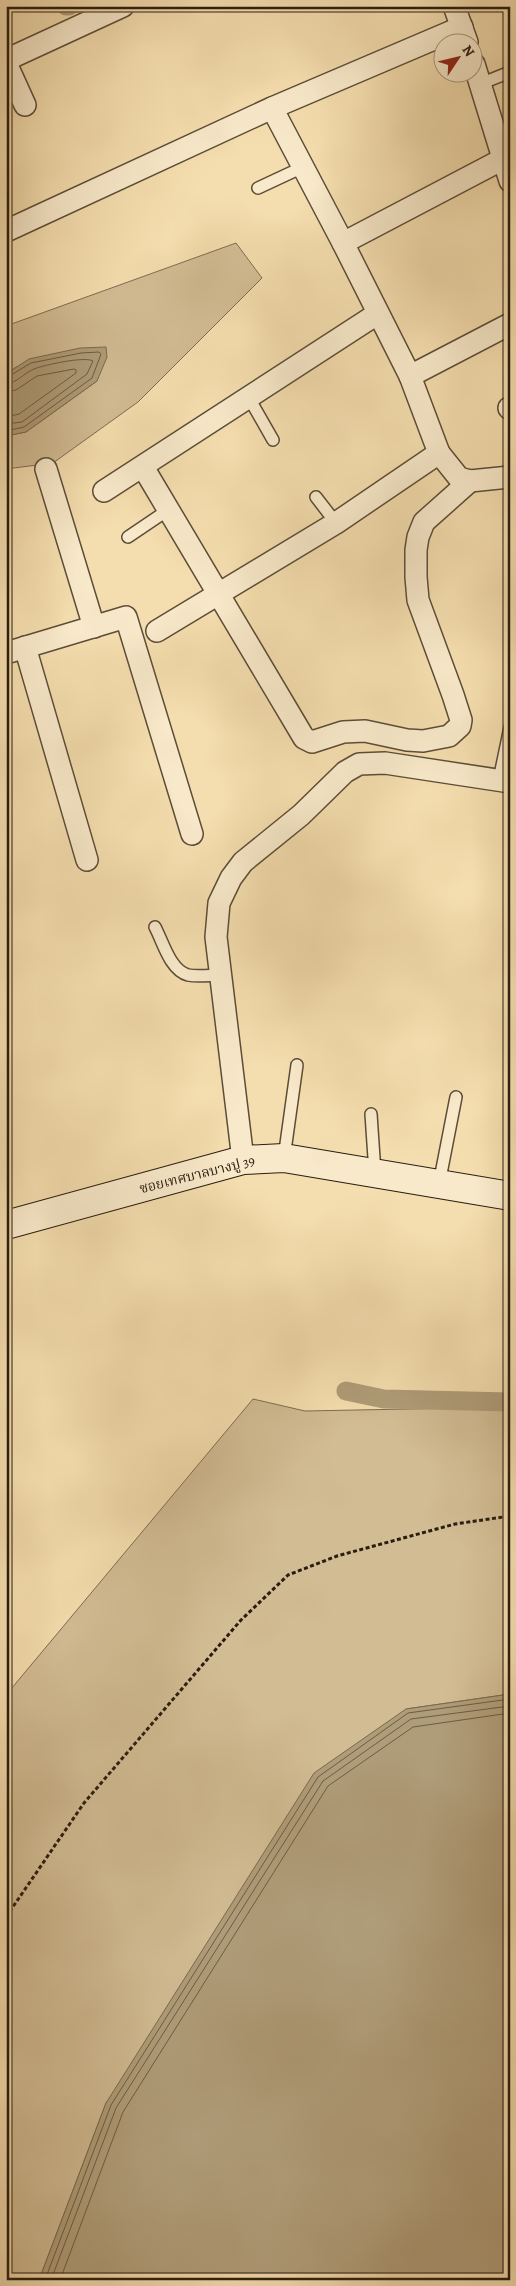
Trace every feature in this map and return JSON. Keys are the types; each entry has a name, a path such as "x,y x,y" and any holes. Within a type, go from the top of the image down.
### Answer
{"street":[{"path":"25,105 6,62 123,6"},
{"path":"454,6 463,32"},
{"path":"6,232 272,108 434,46"},
{"path":"480,84 510,181"},
{"path":"272,108 410,376 439,453 459,478 470,481 510,477"},
{"path":"343,243 503,159"},
{"path":"104,491 377,314"},
{"path":"410,376 510,324"},
{"path":"157,631 216,593 336,523 439,453"},
{"path":"143,467 216,593 308,742 343,732 366,731 407,740 423,741 449,736 460,726 461,720 418,600 416,550 418,537 424,522 470,481"},
{"path":"46,469 94,627"},
{"path":"87,860 16,650 126,617 192,834"},
{"path":"243,1160 216,937 219,903 231,878 243,862 258,848 301,815 344,772 359,764 372,762 504,781"},
{"name":"ซอยเทศบาลบางปู 39","path":"6,1225 243,1160 284,1158 510,1196"}],"lane":[{"path":"480,84 510,72"},
{"path":"258,188 303,167"},
{"path":"249,398 273,440"},
{"path":"316,497 336,523"},
{"path":"128,537 168,510"},
{"path":"504,781 510,727"},
{"path":"155,927 174,964 181,971 189,975 220,975"},
{"path":"284,1158 297,1065"},
{"path":"439,1184 456,1097"},
{"path":"371,1114 375,1173"}],"path":[{"path":"6,1917 84,1803 241,1620 288,1575 337,1556 455,1524 510,1516"}],"shaded area":[{"path":"236,243 262,278 138,402 53,463 6,469 6,436 26,432 97,381 16,367 6,374 6,326"},
{"path":"253,1399 305,1411 510,1407 510,1694 406,1709 106,2103 39,2280 6,2280 6,1695"}],"water":[{"path":"106,347 107,357 97,381 26,432 6,436 6,374 29,359 80,348"},
{"path":"510,1694 510,2280 39,2280 106,2103 314,1773 406,1709"}],"waterway":[{"path":"346,1391 384,1399 510,1402"}]}
